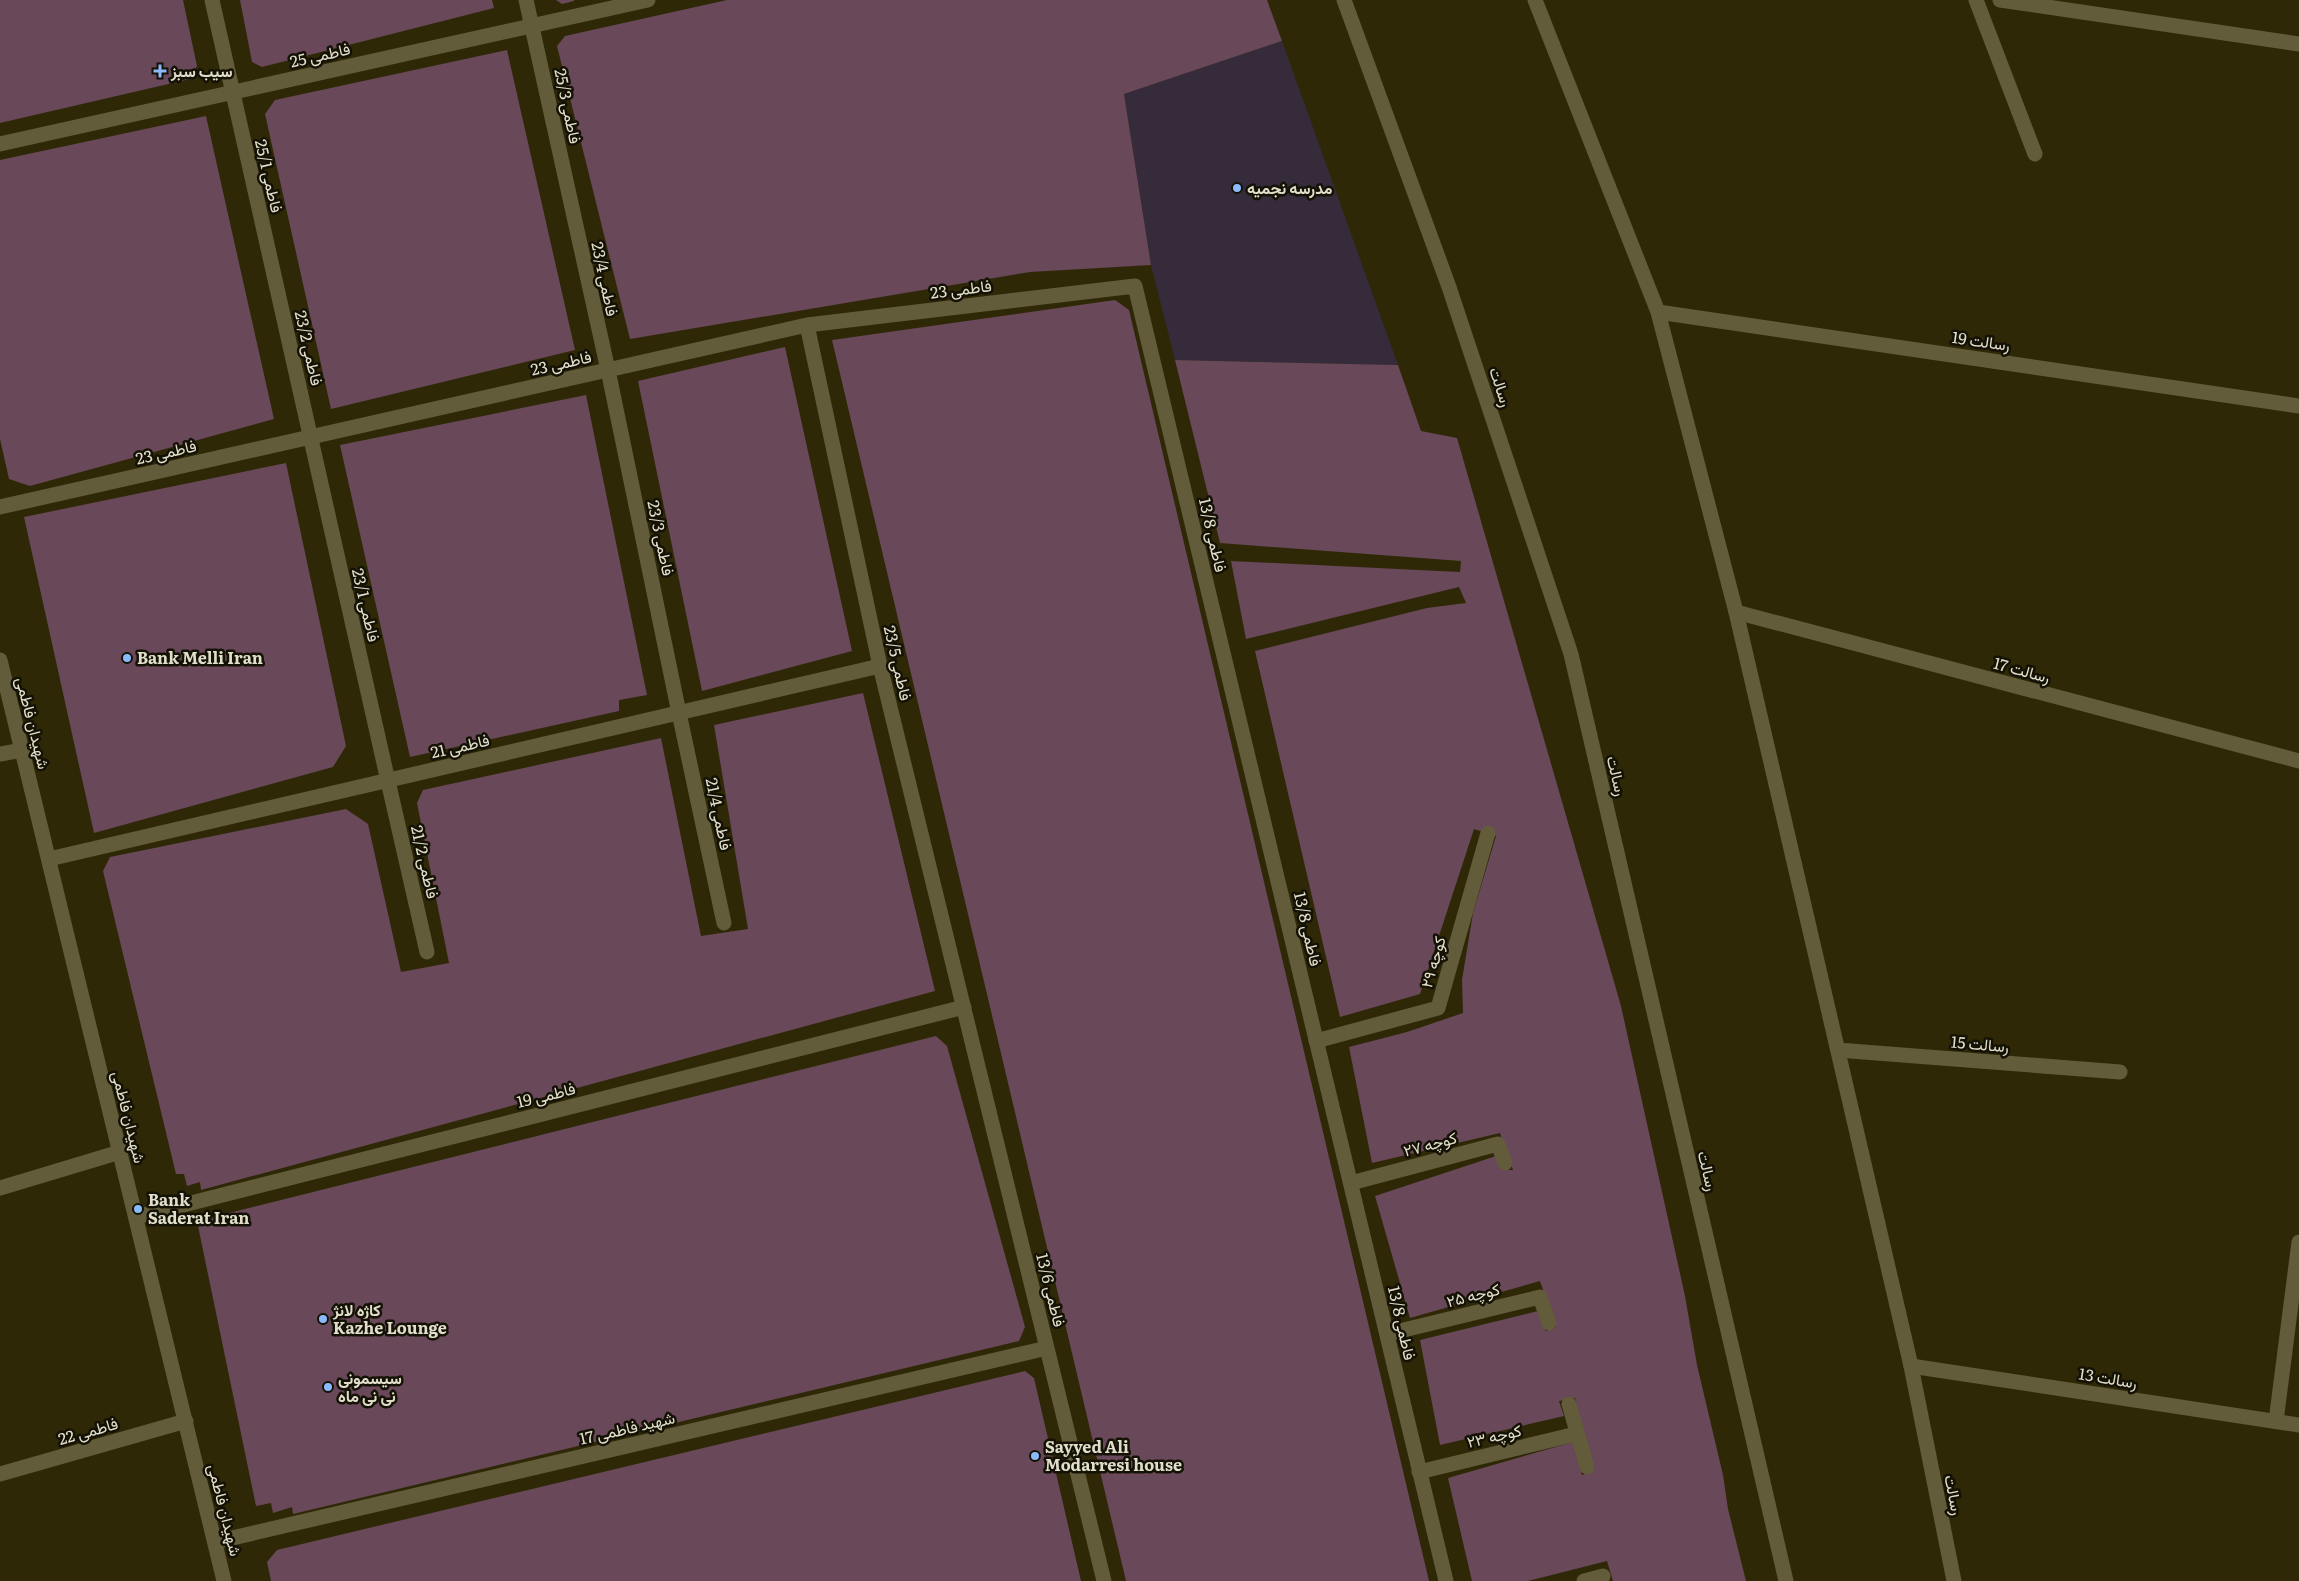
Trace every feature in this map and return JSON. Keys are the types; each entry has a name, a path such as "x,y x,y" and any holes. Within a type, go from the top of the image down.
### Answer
{"street":[{"name":"فاطمی 25/1","path":"212,0 231,93 272,267"},
{"name":"فاطمی 25/3","path":"526,0 569,194"},
{"name":"فاطمی 25","path":"0,144 648,0"},
{"name":"رسالت","path":"1344,0 1448,287 1571,654 1786,1581"},
{"name":"رسالت","path":"1535,0 1658,312 1736,612 1911,1366 1954,1581"},
{"path":"1976,0 2035,154"},
{"path":"2000,0 2299,44"},
{"name":"فاطمی 23/4","path":"569,194 608,370"},
{"name":"فاطمی 23/2","path":"272,267 311,437"},
{"name":"فاطمی 23","path":"0,507 807,325 1135,286"},
{"name":"فاطمی 13/8","path":"1135,286 1446,1581"},
{"name":"رسالت 19","path":"1658,312 2299,406"},
{"name":"فاطمی 23/5","path":"807,325 880,666 964,1007"},
{"name":"فاطمی 23/3","path":"608,370 680,713"},
{"name":"فاطمی 23/1","path":"311,437 388,780"},
{"name":"رسالت 17","path":"1736,612 2299,761"},
{"name":"شهیدان فاطمی","path":"0,660 224,1581"},
{"name":"فاطمی 21","path":"49,859 880,666"},
{"name":"فاطمی 21/4","path":"680,713 724,923"},
{"path":"0,754 22,750"},
{"name":"فاطمی 21/2","path":"388,780 427,952"},
{"name":"کوچه ۲۹","path":"1316,1041 1438,1008 1488,833"},
{"name":"فاطمی 19","path":"136,1217 964,1007"},
{"name":"فاطمی 13/6","path":"964,1007 1104,1581"},
{"name":"رسالت 15","path":"1838,1050 2120,1072"},
{"name":"کوچه ۲۷","path":"1351,1183 1498,1144 1505,1163"},
{"path":"0,1188 120,1152"},
{"path":"2276,1421 2299,1242"},
{"name":"کوچه ۲۵","path":"1387,1334 1540,1297 1549,1323"},
{"name":"شهید فاطمی 17","path":"215,1542 1048,1348"},
{"name":"رسالت 13","path":"1911,1366 2299,1425"},
{"path":"1569,1404 1576,1434 1587,1467"},
{"name":"فاطمی 22","path":"0,1474 186,1421"},
{"name":"کوچه ۲۳","path":"1419,1472 1576,1434"},
{"path":"1584,1581 1603,1576"}],"shaded area":[{"name":"مدرسه نجمیه","path":"1282,41 1398,365 1175,360 1151,265 1124,94"}],"building":[{"path":"0,0 183,0 197,66 190,79 0,123"},
{"path":"240,0 492,0 494,8 262,67 252,62"},
{"path":"556,0 574,0 574,1 562,4"},
{"path":"727,0 1267,0 1282,41 1124,94 1151,265 1030,272 630,339 557,46 565,36"},
{"path":"507,50 575,350 331,409 265,114 275,100"},
{"path":"206,116 274,419 30,486 9,479 0,439 0,160"},
{"path":"1115,300 1129,310 1429,1581 1126,1581 832,340"},
{"path":"785,347 852,651 702,691 638,381"},
{"path":"1175,360 1398,365 1421,431 1457,438 1621,1006 1685,1296 1697,1365 1723,1475 1728,1509 1746,1581 1613,1581 1607,1561 1528,1581 1472,1581 1448,1478 1573,1442 1582,1475 1593,1471 1575,1398 1559,1401 1564,1416 1440,1445 1420,1340 1538,1311 1546,1331 1556,1327 1540,1281 1410,1318 1375,1196 1496,1156 1502,1170 1513,1170 1500,1133 1372,1163 1349,1047 1407,1032 1463,1013 1462,980 1473,913 1496,836 1474,829 1420,994 1340,1017 1255,651 1427,608 1466,603 1459,587 1246,639 1231,561 1460,572 1461,561 1220,543"},
{"path":"586,395 647,695 619,700 619,711 410,757 340,445"},
{"path":"286,463 346,746 333,767 94,833 24,517"},
{"path":"863,693 935,991 201,1190 200,1182 187,1186 184,1174 176,1174 103,871 110,857 346,809 368,824 401,972 449,963 417,803 423,790 661,738 701,936 748,929 714,725"},
{"path":"936,1036 947,1046 1025,1327 1019,1341 293,1514 292,1507 273,1513 271,1503 256,1506 197,1221"},
{"path":"1025,1371 1034,1378 1081,1581 271,1581 267,1562 277,1550"}],"place":[{"name":"سیب سبز","path":"160,71"},
{"name":"مدرسه نجمیه","path":"1237,188"},
{"name":"Bank Melli Iran","path":"127,658"},
{"name":"Bank Saderat Iran","path":"138,1209"},
{"name":"کاژه لانژ Kazhe Lounge","path":"323,1319"},
{"name":"سیسمونی نی نی ماه","path":"328,1387"},
{"name":"Sayyed Ali Modarresi house","path":"1035,1456"}]}
